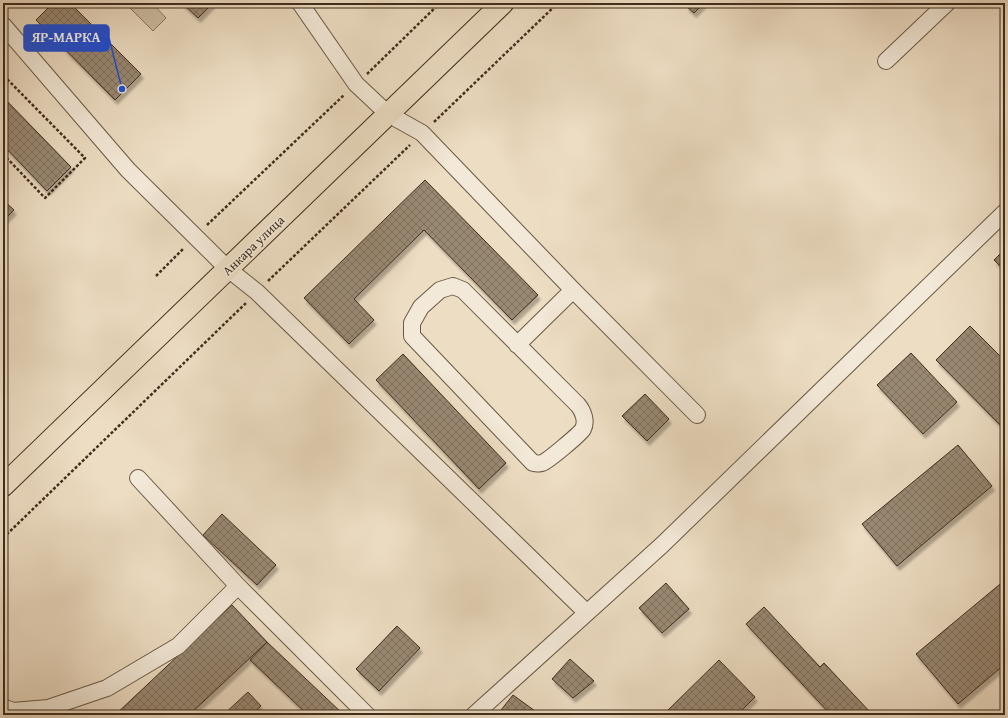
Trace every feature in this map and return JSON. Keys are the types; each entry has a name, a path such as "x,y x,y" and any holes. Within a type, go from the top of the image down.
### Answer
{"main road":[{"name":"Анкара улица","path":"3,486 504,3"}],"street":[{"path":"300,3 356,84 388,114 422,133 573,290 697,415"},
{"path":"886,61 947,3"},
{"path":"3,25 128,170 228,269 257,292 587,613"},
{"path":"474,715 662,545 1005,212"},
{"path":"453,286 463,290 517,345 583,411 583,429 549,460 541,464 533,463 412,336 412,323 421,307 440,290 453,286"},
{"path":"517,345 573,290"},
{"path":"138,478 238,586 367,715"},
{"path":"3,707 13,711 48,708 107,688 178,646 238,586"}],"path":[{"path":"156,276 440,3"},
{"path":"3,538 558,3"},
{"path":"3,154 45,198 85,158 6,78"}],"shaded area":[{"path":"125,3 152,3 166,18 153,31"}],"building":[{"path":"53,3 70,3 141,74 115,100 36,20"},
{"path":"182,3 213,3 198,18"},
{"path":"690,3 704,3 694,13 686,6"},
{"path":"3,97 71,167 47,191 3,145"},
{"path":"425,180 538,295 512,320 424,230 354,299 374,320 349,344 304,298"},
{"path":"3,200 14,210 3,221"},
{"path":"1005,249 1005,271 994,260"},
{"path":"970,326 1005,361 1005,430 936,360"},
{"path":"911,353 957,402 923,434 877,385"},
{"path":"403,354 506,463 479,489 376,380"},
{"path":"645,394 669,419 647,441 622,416"},
{"path":"958,445 992,486 897,566 862,524"},
{"path":"222,514 276,565 257,585 203,535"},
{"path":"1005,580 1005,664 958,704 916,654"},
{"path":"666,583 689,609 662,633 639,608"},
{"path":"232,605 267,642 189,715 115,715"},
{"path":"764,607 820,667 824,663 870,712 867,715 831,715 746,624"},
{"path":"397,626 420,648 379,691 356,669"},
{"path":"267,642 344,715 308,715 250,660"},
{"path":"570,659 594,681 573,698 552,679"},
{"path":"719,660 755,697 737,715 663,715"},
{"path":"248,692 261,706 251,715 223,715"},
{"path":"513,695 535,711 531,715 497,715"}],"place":[{"name":"ЯР-МАРКА","path":"122,89"}]}
